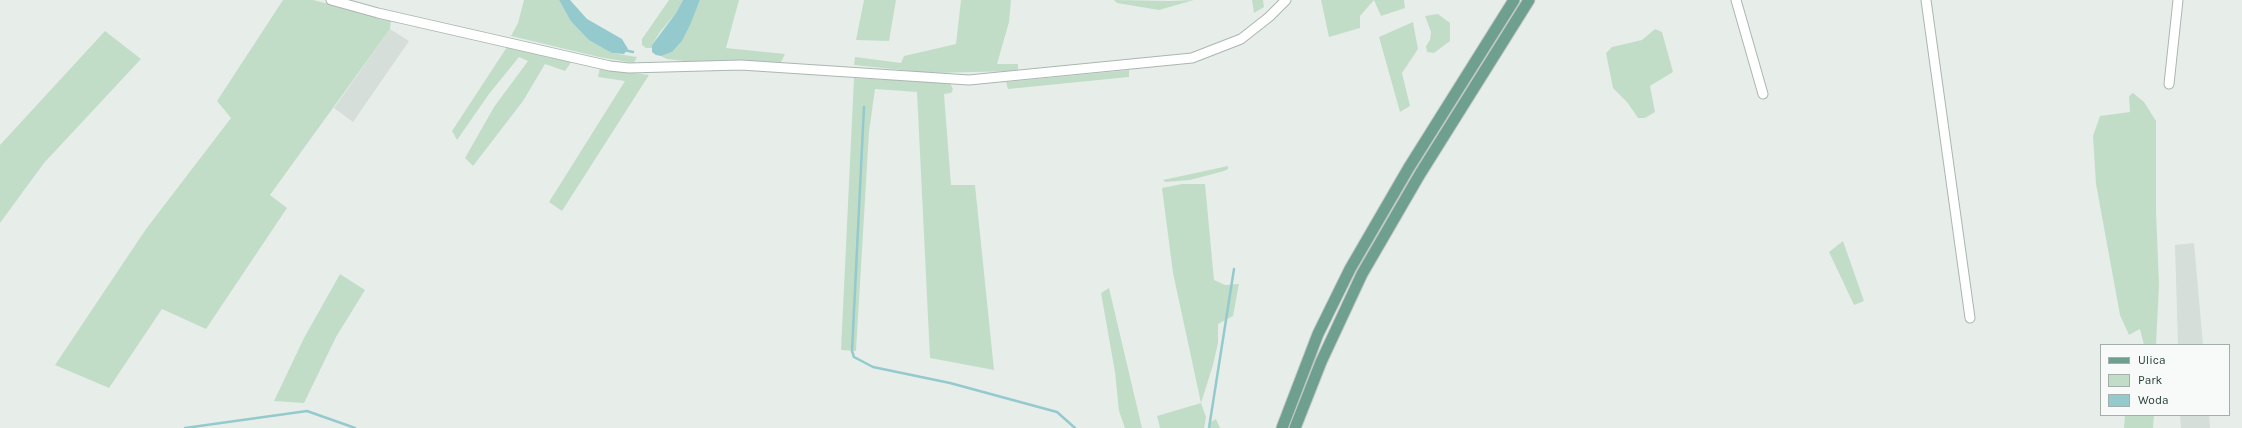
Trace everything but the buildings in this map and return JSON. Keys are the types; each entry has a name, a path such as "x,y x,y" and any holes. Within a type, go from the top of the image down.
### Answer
{"main road":[{"path":"1282,428 1318,334 1350,269 1408,169 1514,0"},
{"path":"1295,428 1323,356 1365,268 1420,174 1529,0"}],"street":[{"path":"331,0 378,13 610,66 629,68 741,65 969,80 1192,58 1241,39 1269,17 1286,0"},
{"path":"1736,0 1763,94"},
{"path":"1926,0 1970,318"},
{"path":"2169,84 2178,0"}],"shaded area":[{"path":"390,29 409,41 353,122 334,108"},
{"path":"2194,243 2203,344 2178,344 2175,245"},
{"path":"2180,416 2209,416 2210,428 2181,428"}],"green space":[{"path":"283,0 313,0 391,20 390,29 270,195 287,208 206,329 162,309 109,388 55,365 146,229 231,118 217,101"},
{"path":"524,0 559,0 570,20 612,53 637,57 634,63 599,57 511,36 518,23"},
{"path":"669,0 683,0 676,13 660,32 652,45 652,48 646,48 642,45 642,39"},
{"path":"700,0 739,0 726,48 785,54 781,62 719,61 702,63 667,59 661,56 672,52 682,41"},
{"path":"864,0 896,0 889,41 856,40"},
{"path":"961,0 1011,0 1009,22 997,64 1018,64 1018,71 931,73 854,65 855,57 901,63 904,56 956,44"},
{"path":"1114,0 1194,0 1159,10 1117,3"},
{"path":"1252,0 1263,0 1264,7 1254,13"},
{"path":"1321,0 1374,0 1360,16 1360,28 1329,37"},
{"path":"1374,0 1404,0 1405,8 1381,16"},
{"path":"1438,14 1450,23 1450,41 1434,53 1427,52 1426,46 1430,40 1431,32 1425,16"},
{"path":"1413,22 1418,49 1402,73 1410,106 1400,112 1379,37"},
{"path":"1655,29 1662,32 1673,72 1650,86 1655,112 1645,118 1638,118 1627,102 1613,88 1606,53 1612,47 1642,40"},
{"path":"105,31 141,59 44,163 0,223 0,145"},
{"path":"507,47 572,61 565,71 545,64 523,101 473,166 465,158 494,107 528,61 519,57 489,94 457,140 452,131"},
{"path":"600,68 649,75 562,211 549,202 625,81 598,77"},
{"path":"1129,70 1129,77 1008,89 1006,82"},
{"path":"854,78 950,83 953,89 951,93 944,94 951,185 975,185 994,370 930,358 917,92 875,89 869,132 856,351 841,350"},
{"path":"2133,93 2144,102 2156,121 2156,211 2159,285 2156,344 2144,344 2140,329 2129,335 2120,315 2096,184 2093,136 2100,116 2130,112 2129,96"},
{"path":"1228,166 1228,169 1224,171 1190,180 1165,182 1163,180"},
{"path":"1182,184 1205,184 1214,280 1225,285 1239,284 1233,316 1218,324 1218,343 1201,403 1173,273 1162,188"},
{"path":"1843,241 1864,301 1854,305 1829,252"},
{"path":"340,274 365,290 336,337 304,403 274,401 304,338"},
{"path":"1109,288 1142,428 1125,428 1119,411 1115,372 1101,293"},
{"path":"1201,403 1206,417 1204,428 1160,428 1157,416"},
{"path":"2125,416 2154,416 2153,428 2124,428"},
{"path":"1216,419 1220,428 1209,428 1209,423"}],"water":[{"path":"559,0 570,0 587,19 622,39 628,49 624,54 612,53 589,40 570,20"},
{"path":"683,0 700,0 690,25 682,41 672,52 661,56 656,55 652,52 652,45 676,13"}],"waterway":[{"path":"624,50 633,52"},
{"path":"864,107 852,351 854,357 873,367 950,383 1057,412 1075,428"},
{"path":"1209,428 1234,269"},
{"path":"185,428 307,411 355,428"}]}
